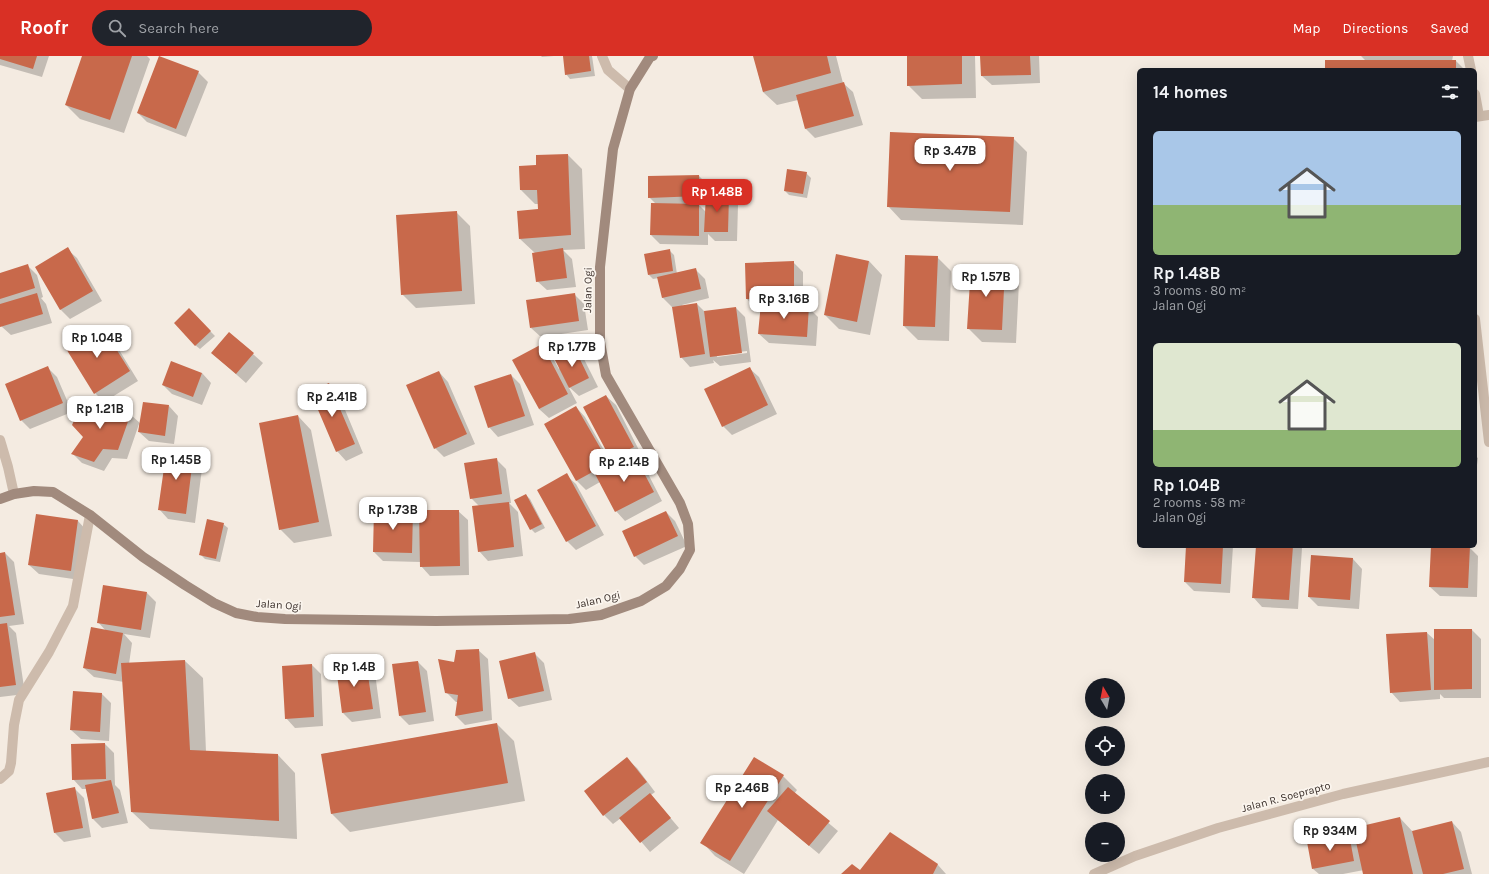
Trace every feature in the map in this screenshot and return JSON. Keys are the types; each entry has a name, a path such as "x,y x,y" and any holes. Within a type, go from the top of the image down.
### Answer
{"street":[{"path":"602,56 608,70 630,89"},
{"name":"Jalan Ogi","path":"0,499 14,494 34,491 53,492 90,515 143,557 214,603 236,613 257,617 285,619 436,621 569,619 601,614 641,602 666,586 680,569 690,550 688,524 680,503 606,376 600,342 600,267 613,150 630,89 650,57 653,56"},
{"path":"1468,56 1471,68"},
{"path":"1477,101 1481,116"},
{"path":"1477,337 1489,442"},
{"path":"0,440 14,494"},
{"path":"0,779 9,771 14,725 20,700 49,652 73,606 90,515"},
{"name":"Jalan R. Soeprapto","path":"1094,874 1135,856 1218,828 1343,794 1489,763"}],"building":[{"path":"0,56 37,56 33,69 0,59"},
{"path":"82,56 132,56 110,120 65,105"},
{"path":"159,56 199,71 176,129 137,113"},
{"path":"563,56 589,56 591,71 565,75"},
{"path":"753,56 827,56 831,73 763,92"},
{"path":"907,56 962,56 962,84 907,86"},
{"path":"980,56 1030,56 1031,75 981,76"},
{"path":"1325,60 1456,60 1456,68 1325,68"},
{"path":"844,82 854,116 805,129 796,95"},
{"path":"890,132 1014,137 1010,212 887,207"},
{"path":"568,154 571,235 519,239 517,211 538,209 537,190 520,190 519,166 536,165 536,155"},
{"path":"787,169 807,172 803,194 784,191"},
{"path":"699,175 700,196 648,198 648,176"},
{"path":"706,194 729,195 728,232 704,232"},
{"path":"651,203 699,204 699,236 650,235"},
{"path":"457,211 462,291 401,295 396,215"},
{"path":"68,247 93,291 60,310 35,267"},
{"path":"563,248 567,278 536,282 532,253"},
{"path":"670,249 673,271 648,275 644,254"},
{"path":"836,254 869,261 857,322 824,315"},
{"path":"905,255 938,256 935,327 903,326"},
{"path":"794,261 794,298 746,299 745,263"},
{"path":"28,264 35,288 0,299 0,273"},
{"path":"971,266 1005,268 1002,330 967,329"},
{"path":"696,268 701,289 662,298 657,277"},
{"path":"37,293 43,314 0,327 0,304"},
{"path":"575,293 579,321 530,328 526,300"},
{"path":"697,303 705,354 680,358 672,307"},
{"path":"761,303 809,306 807,337 758,334"},
{"path":"736,307 742,353 710,357 704,311"},
{"path":"189,308 211,331 195,346 174,323"},
{"path":"101,325 130,371 94,394 65,347"},
{"path":"229,332 254,353 236,374 211,353"},
{"path":"542,344 568,394 539,409 512,360"},
{"path":"575,349 589,378 569,388 554,358"},
{"path":"171,361 202,373 193,397 162,385"},
{"path":"48,366 63,403 20,421 5,384"},
{"path":"750,367 768,405 722,427 704,389"},
{"path":"439,371 467,434 434,449 406,385"},
{"path":"511,374 525,416 488,428 474,386"},
{"path":"329,383 355,444 336,452 310,391"},
{"path":"606,395 634,447 610,458 583,407"},
{"path":"110,401 131,413 118,450 103,449 94,462 71,454 83,437 72,425 80,408 99,412"},
{"path":"143,402 169,405 165,436 138,432"},
{"path":"576,406 609,463 576,481 544,424"},
{"path":"298,415 319,522 279,530 259,423"},
{"path":"167,447 194,451 186,514 158,510"},
{"path":"634,454 654,492 615,512 595,474"},
{"path":"497,458 502,494 470,499 464,463"},
{"path":"567,473 596,526 566,542 537,490"},
{"path":"526,494 542,524 530,530 514,500"},
{"path":"509,502 514,547 478,552 472,506"},
{"path":"374,509 413,510 412,553 373,552"},
{"path":"419,510 459,510 460,566 420,567"},
{"path":"666,511 678,536 634,557 622,531"},
{"path":"36,514 78,520 71,571 28,565"},
{"path":"207,519 224,523 216,559 199,555"},
{"path":"1186,548 1223,548 1221,584 1184,582"},
{"path":"1256,548 1293,548 1289,600 1252,598"},
{"path":"1431,548 1470,548 1468,588 1429,587"},
{"path":"5,552 15,615 0,617 0,553"},
{"path":"1311,555 1353,558 1350,600 1308,597"},
{"path":"103,585 147,592 141,630 97,623"},
{"path":"7,623 16,685 0,687 0,624"},
{"path":"91,627 123,633 116,674 83,668"},
{"path":"1434,629 1472,629 1472,689 1434,690"},
{"path":"1427,632 1431,690 1390,693 1386,634"},
{"path":"479,649 483,711 455,716 458,695 445,693 438,659 454,662 456,650"},
{"path":"535,652 544,691 508,699 499,661"},
{"path":"185,660 190,750 278,754 279,821 131,812 121,663"},
{"path":"418,661 426,712 399,716 392,664"},
{"path":"366,662 373,709 342,713 336,667"},
{"path":"312,664 314,717 285,719 282,666"},
{"path":"73,691 102,693 100,732 70,730"},
{"path":"497,723 508,783 331,814 321,754"},
{"path":"105,743 106,779 72,780 71,744"},
{"path":"627,757 647,782 603,816 584,791"},
{"path":"754,757 784,775 730,861 700,843"},
{"path":"111,780 119,813 92,819 85,785"},
{"path":"75,787 83,828 54,833 46,793"},
{"path":"788,787 830,821 809,846 767,811"},
{"path":"650,793 671,818 640,843 619,818"},
{"path":"1400,817 1413,874 1363,874 1353,828"},
{"path":"1452,821 1464,869 1443,874 1423,874 1412,831"},
{"path":"890,832 938,864 933,874 841,874 852,864 860,870"},
{"path":"1349,834 1354,861 1312,869 1307,842"}]}
